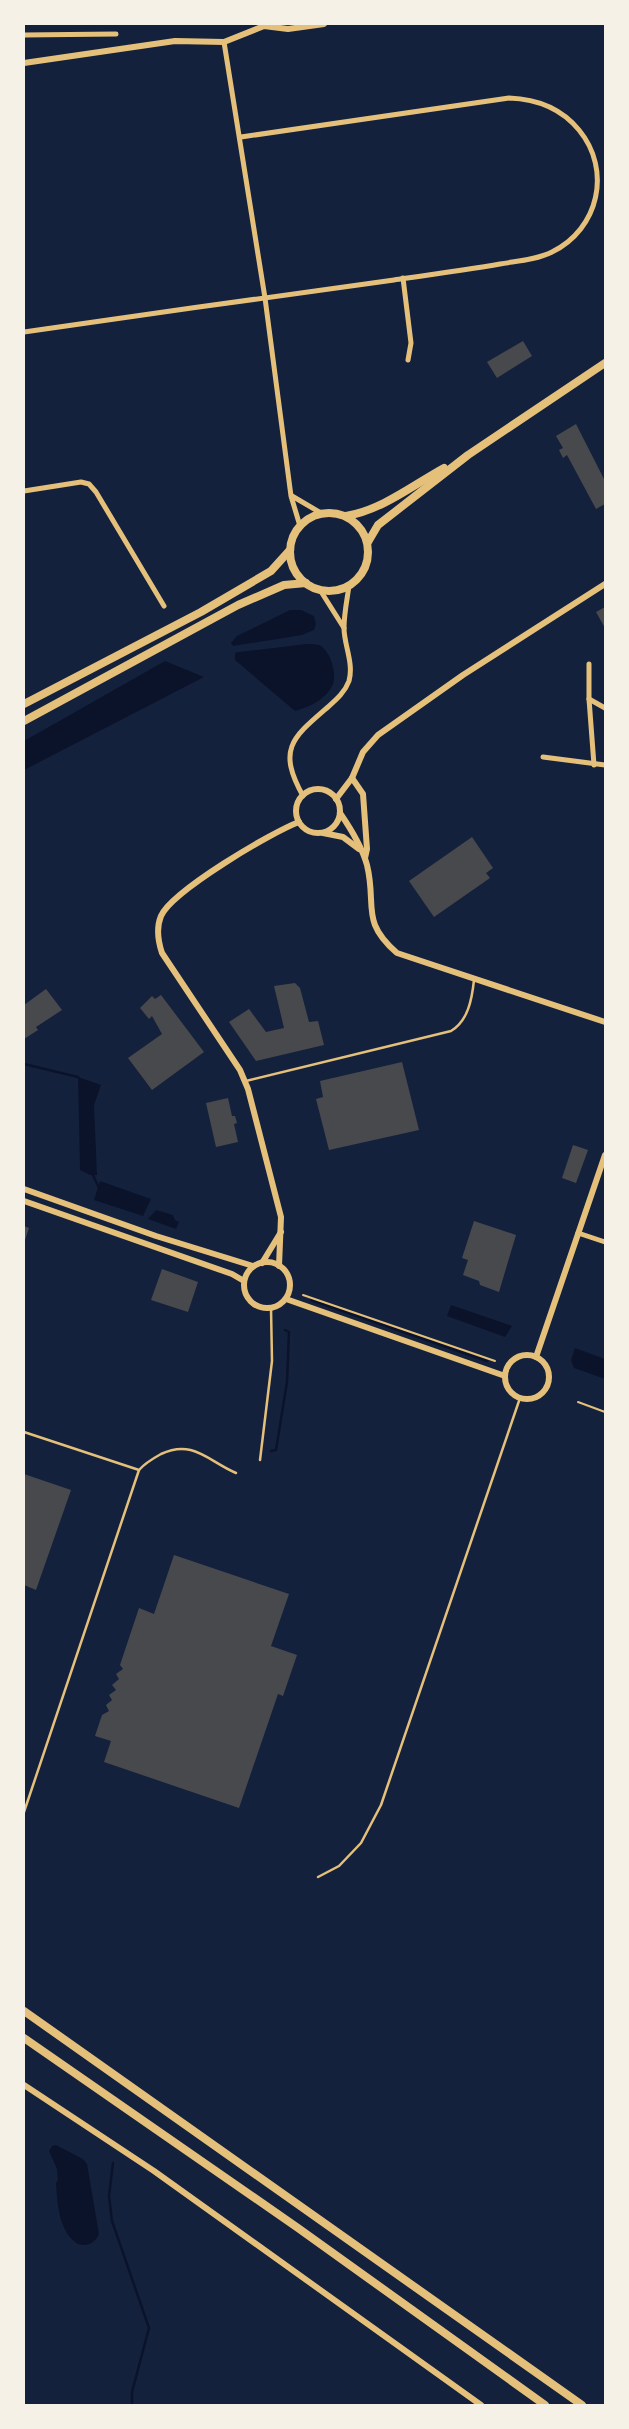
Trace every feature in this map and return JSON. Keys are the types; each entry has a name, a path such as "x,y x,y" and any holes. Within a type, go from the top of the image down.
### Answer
{"main road":[{"path":"368,542 361,529 346,516 336,513 321,513 307,519 300,526 292,540 290,550 293,567 306,583 320,590 330,591 349,586 358,579 367,564 368,542 378,525 468,455 605,363"},
{"path":"346,516 357,514 389,500 468,455"},
{"path":"24,704 201,612 272,571 290,550"},
{"path":"24,721 238,605 265,592 284,586 306,583"},
{"path":"24,2011 582,2405"},
{"path":"24,2038 298,2228 545,2405"}],"street":[{"path":"24,63 175,41 224,42 265,25 288,29 324,24"},
{"path":"24,34 116,34"},
{"path":"224,42 241,137 265,298 291,496 300,526"},
{"path":"24,332 534,258 552,252 567,242 588,219 598,188 598,170 592,150 576,126 554,108 531,99 509,98 241,137"},
{"path":"403,278 410,343 408,360"},
{"path":"24,491 82,482 89,484 96,492 164,606"},
{"path":"291,496 321,513"},
{"path":"336,799 352,778 364,752 378,735 463,675 605,584"},
{"path":"303,796 293,778 291,751 297,733 346,689 350,677 350,661 344,628 349,586"},
{"path":"320,590 344,628"},
{"path":"590,664 589,699 594,765"},
{"path":"589,699 605,708"},
{"path":"542,757 605,766"},
{"path":"352,778 363,794 367,849 365,859 372,920 382,940 397,953 605,1022"},
{"path":"360,850 343,837 309,832 299,822 297,809 303,796 317,790 331,794 336,799 340,813 365,859"},
{"path":"323,833 334,826 340,813"},
{"path":"279,1266 280,1217 267,1160 245,1081 240,1070 162,953 158,940 160,917 168,905 183,891 279,830 299,822"},
{"path":"536,1357 605,1155"},
{"path":"24,1189 156,1236 253,1266"},
{"path":"24,1202 232,1274 244,1281"},
{"path":"262,1262 281,1230"},
{"path":"578,1233 605,1242"},
{"path":"262,1262 271,1262 279,1266 286,1272 290,1280 290,1290 286,1299 279,1305 271,1308 262,1308 250,1302 244,1290 244,1281 247,1273 253,1266 262,1262"},
{"path":"286,1299 505,1376"},
{"path":"522,1356 536,1357 545,1363 548,1370 548,1384 544,1392 535,1398 520,1398 509,1389 505,1376 508,1366 516,1358 522,1356"},
{"path":"24,2085 154,2171 481,2405"}],"lane":[{"path":"245,1081 450,1030 461,1025 466,1017 475,979"},
{"path":"260,1460 272,1362 271,1308"},
{"path":"318,1877 339,1866 361,1843 381,1805 520,1398"},
{"path":"24,1432 140,1470"},
{"path":"24,1812 140,1470 145,1463 180,1448 198,1452 236,1473"}],"path":[{"path":"304,1295 495,1361"},
{"path":"578,1402 605,1412"}],"water":[{"path":"290,610 301,610 314,616 316,624 314,630 302,635 233,646 231,643 237,636"},
{"path":"307,644 319,645 326,651 332,662 334,680 330,689 322,698 312,705 295,711 235,660 235,653 238,652"},
{"path":"165,661 204,677 24,770 24,741"},
{"path":"78,1077 101,1085 94,1105 97,1175 90,1175 80,1170"},
{"path":"100,1181 151,1199 143,1216 94,1200"},
{"path":"156,1210 173,1215 175,1220 179,1222 176,1229 148,1219"},
{"path":"451,1305 512,1326 505,1337 447,1316"},
{"path":"575,1348 605,1359 605,1379 574,1368 571,1360"},
{"path":"56,2145 83,2159 87,2164 99,2234 88,2245 78,2244 72,2239 67,2233 60,2217 56,2191 57,2169 49,2151 52,2146"}],"building":[{"path":"523,341 532,356 497,378 487,362"},
{"path":"576,424 605,481 605,504 596,509 567,455 563,458 559,450 563,448 556,436"},
{"path":"605,607 605,628 596,612"},
{"path":"472,837 493,868 486,873 490,878 434,917 409,881"},
{"path":"295,983 300,988 309,1022 318,1021 324,1045 256,1061 229,1022 249,1009 266,1032 284,1028 274,986"},
{"path":"46,989 62,1010 36,1027 38,1030 24,1039 24,1005"},
{"path":"161,995 204,1052 152,1090 128,1058 162,1034 152,1016 149,1019 140,1008 152,996 155,999"},
{"path":"402,1062 419,1130 329,1150 316,1099 323,1097 320,1081"},
{"path":"228,1098 232,1116 235,1116 237,1123 234,1124 238,1142 216,1147 206,1103"},
{"path":"573,1145 588,1150 576,1183 562,1178"},
{"path":"474,1221 516,1235 499,1292 480,1285 479,1281 463,1275 468,1260 462,1258"},
{"path":"24,1226 29,1228 24,1243"},
{"path":"162,1269 198,1282 188,1312 151,1300"},
{"path":"24,1474 71,1490 36,1590 24,1585"},
{"path":"174,1555 289,1594 271,1646 297,1655 283,1696 278,1694 239,1808 104,1762 111,1741 95,1736 102,1715 109,1711 106,1705 112,1700 109,1695 116,1690 112,1685 119,1679 116,1674 123,1669 120,1665 139,1608 154,1614"}],"waterway":[{"path":"24,1064 78,1077"},
{"path":"93,1175 99,1188"},
{"path":"311,1300 487,1361"},
{"path":"271,1451 276,1450 287,1382 289,1332 285,1330"},
{"path":"113,2163 109,2196 112,2221 149,2328 132,2392 132,2405"}]}
